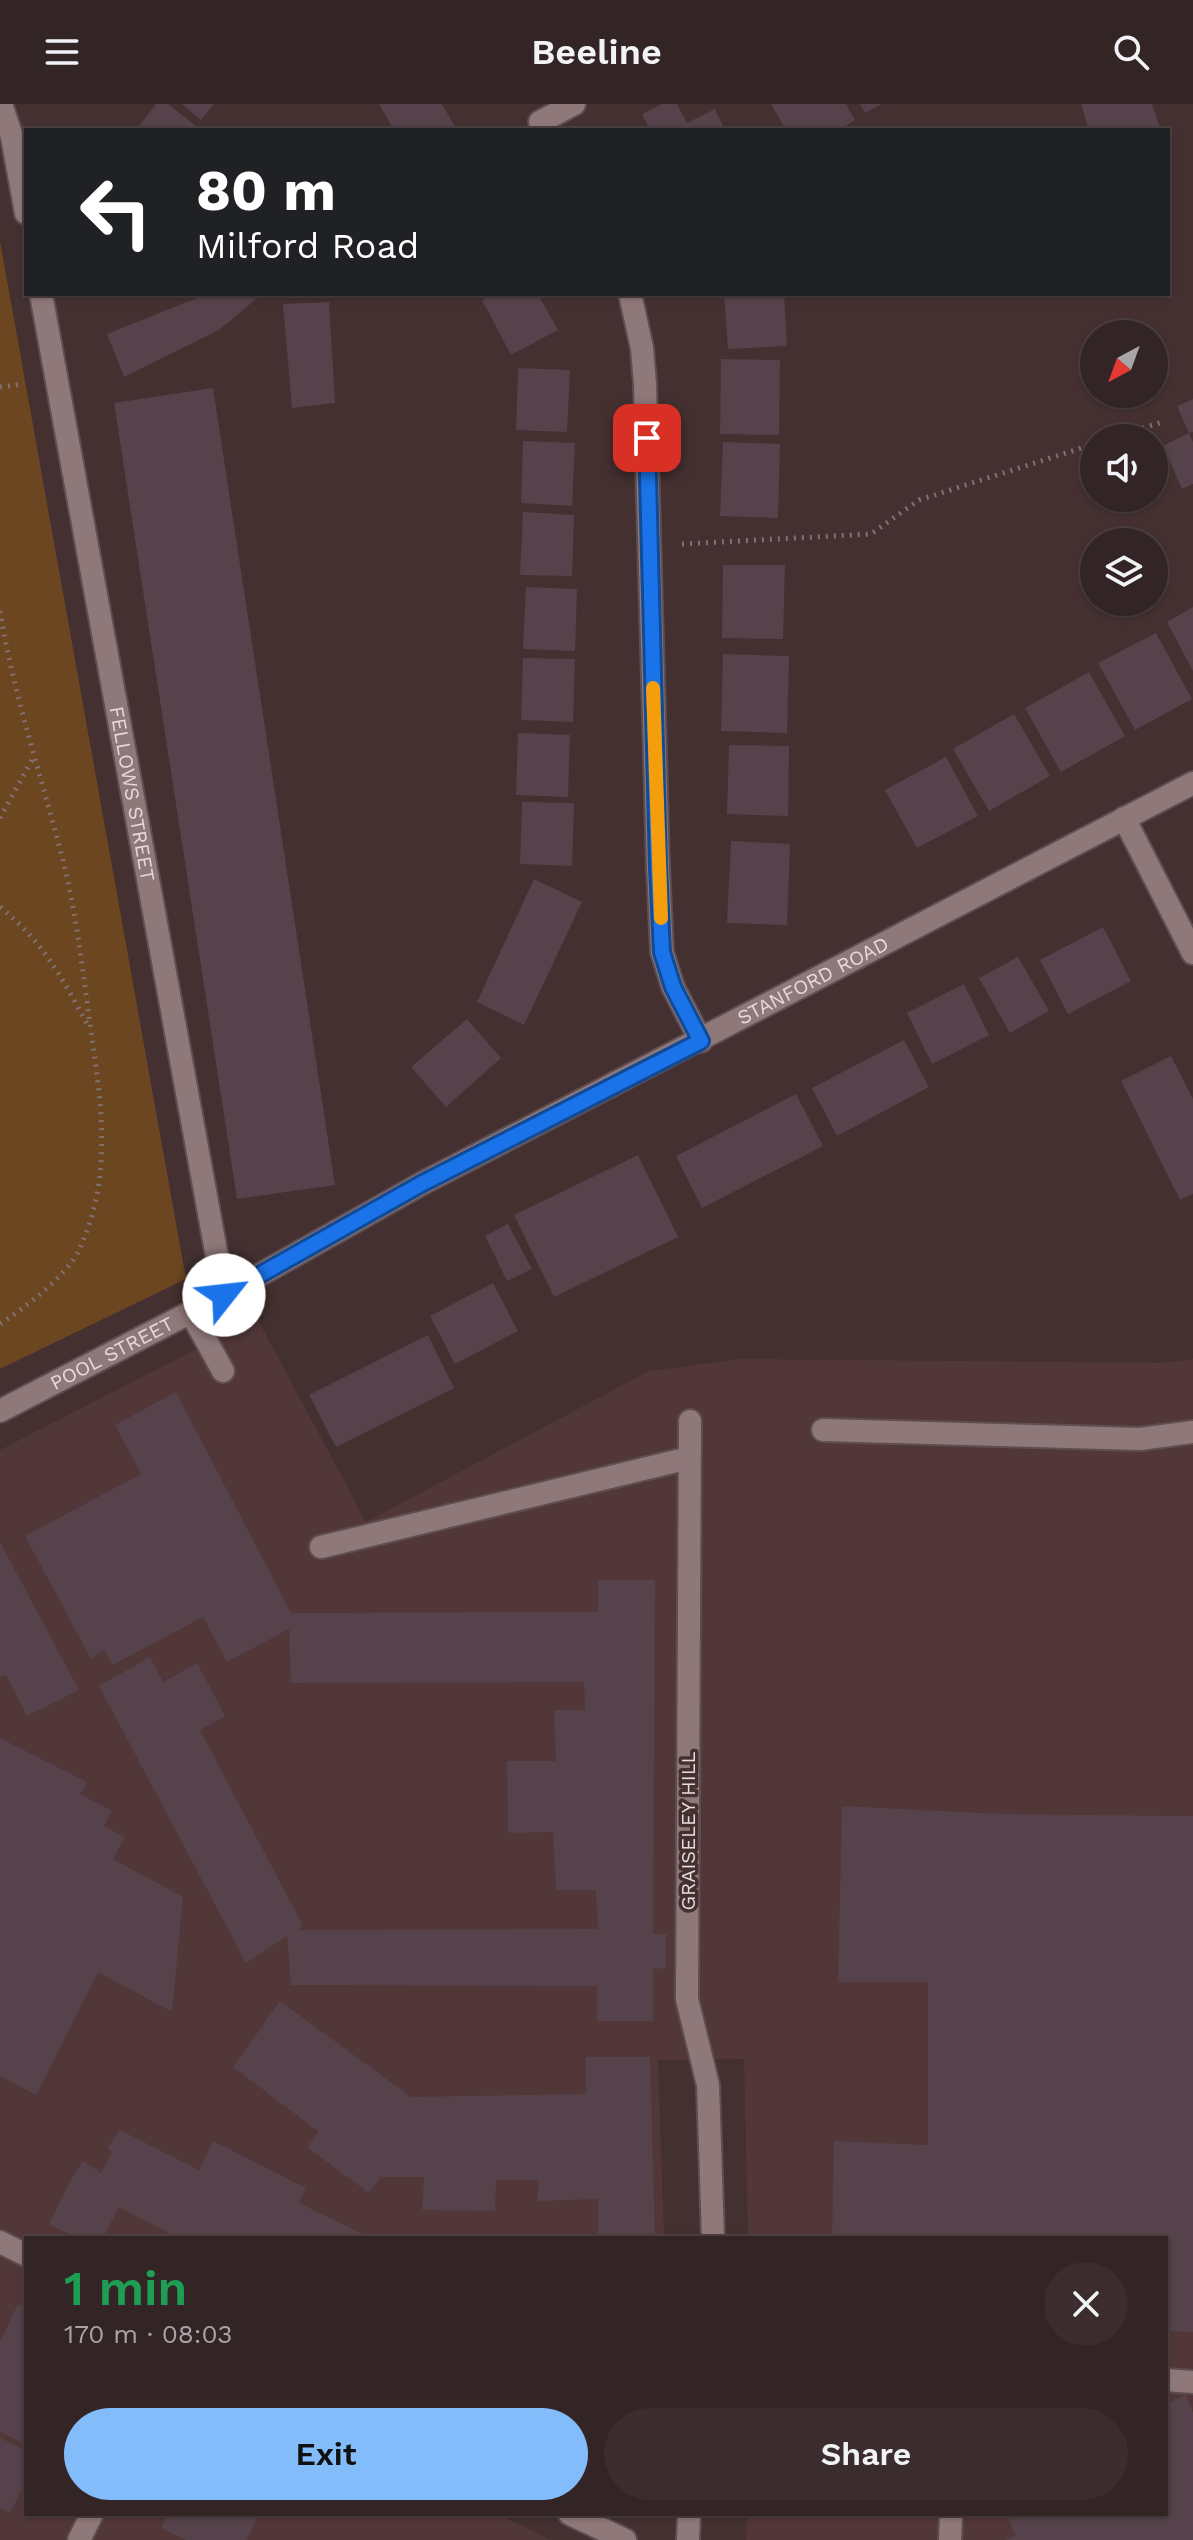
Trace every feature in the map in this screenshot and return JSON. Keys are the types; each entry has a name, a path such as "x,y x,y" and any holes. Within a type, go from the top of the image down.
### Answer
{"street":[{"path":"1,104 12,137 24,202"},
{"path":"538,119 574,104"},
{"name":"FELLOWS STREET","path":"41,296 224,1295"},
{"path":"630,296 642,348 645,384 662,952 673,987 701,1041"},
{"name":"STANFORD ROAD","path":"224,1295 421,1184 1193,783"},
{"path":"1124,818 1193,953"},
{"name":"POOL STREET","path":"0,1411 224,1295"},
{"path":"191,1313 223,1371"},
{"name":"GRAISELEY HILL","path":"690,1421 687,1999 708,2085 713,2236"},
{"path":"823,1430 1135,1439 1193,1432"},
{"path":"321,1547 689,1458"},
{"path":"0,2242 24,2254"},
{"path":"1168,2380 1193,2382"},
{"path":"79,2540 91,2516"},
{"path":"574,2516 625,2540"},
{"path":"688,2540 689,2516"},
{"path":"950,2540 951,2516"}],"path":[{"path":"1156,424 1162,422"},
{"path":"649,546 871,534 919,500 1080,448"},
{"path":"0,611 34,757 66,872 100,1091 104,1153 94,1208 78,1253 45,1291 0,1324"},
{"path":"0,818 34,757"},
{"path":"0,907 24,926 45,951 91,1031"}],"shaded area":[{"path":"0,241 186,1279 0,1369"},
{"path":"257,1318 366,1522 649,1371 742,1359 1163,1363 1193,1359 1193,2540 746,2540 747,2516 1168,2516 1168,2236 748,2236 744,2059 658,2060 664,2236 24,2236 24,2516 502,2516 550,2540 0,2540 0,1450"}],"building":[{"path":"156,104 168,104 198,128 138,128"},
{"path":"182,104 214,104 201,120"},
{"path":"379,104 442,104 456,128 393,128"},
{"path":"662,104 677,104 687,123 715,109 724,128 649,128 642,114"},
{"path":"771,104 846,104 855,120 842,128 785,128"},
{"path":"860,104 882,104 865,113"},
{"path":"1081,104 1152,104 1160,128 1088,128"},
{"path":"202,296 260,296 219,330 124,377 107,334"},
{"path":"490,296 539,296 558,330 511,355 482,300"},
{"path":"724,296 784,296 787,346 728,349"},
{"path":"329,302 335,403 292,408 283,304"},
{"path":"721,359 780,360 779,435 720,434"},
{"path":"518,368 570,370 567,432 516,430"},
{"path":"213,388 335,1185 237,1199 114,403"},
{"path":"1193,399 1193,432 1189,433 1177,406"},
{"path":"1189,433 1193,442 1193,484 1182,489 1168,457 1168,444"},
{"path":"523,441 575,443 572,506 521,503"},
{"path":"723,442 780,444 778,518 720,516"},
{"path":"523,512 574,515 572,576 520,575"},
{"path":"723,565 785,565 783,639 722,638"},
{"path":"526,587 577,589 575,651 523,649"},
{"path":"1193,607 1193,671 1167,622"},
{"path":"1156,633 1192,699 1135,730 1098,663"},
{"path":"723,654 789,656 787,733 721,731"},
{"path":"523,658 575,659 573,722 521,720"},
{"path":"1089,672 1125,736 1061,772 1025,708"},
{"path":"1014,714 1050,776 989,811 953,749"},
{"path":"518,733 570,735 568,797 516,795"},
{"path":"729,745 789,746 788,816 727,814"},
{"path":"946,757 978,816 917,848 885,790"},
{"path":"522,802 574,803 572,866 520,864"},
{"path":"731,841 790,844 787,925 727,923"},
{"path":"534,879 582,902 524,1025 477,1002"},
{"path":"1103,927 1131,981 1068,1014 1040,960"},
{"path":"1018,957 1049,1011 1010,1033 979,978"},
{"path":"964,984 989,1035 932,1064 907,1013"},
{"path":"467,1019 501,1058 446,1107 411,1067"},
{"path":"904,1040 929,1087 837,1136 812,1088"},
{"path":"1171,1056 1193,1099 1193,1194 1180,1200 1121,1081"},
{"path":"796,1094 823,1146 702,1208 676,1156"},
{"path":"638,1155 678,1237 554,1297 514,1215"},
{"path":"508,1224 532,1269 507,1281 485,1236"},
{"path":"493,1283 518,1331 455,1364 430,1316"},
{"path":"428,1335 454,1388 336,1447 309,1395"},
{"path":"176,1392 291,1613 598,1612 598,1580 655,1580 653,1934 666,1934 666,1969 653,1968 653,2021 597,2021 597,1986 291,1985 287,1936 246,1963 99,1686 150,1657 163,1682 197,1663 225,1716 200,1730 303,1926 297,1930 598,1929 596,1890 556,1890 553,1832 508,1833 507,1761 556,1761 554,1710 585,1710 584,1682 291,1683 289,1629 227,1662 203,1617 113,1665 104,1650 91,1659 25,1536 141,1474 115,1425"},
{"path":"0,1542 79,1690 27,1716 6,1675 0,1677"},
{"path":"0,1738 87,1782 80,1794 112,1811 104,1826 125,1837 113,1859 183,1897 172,2012 98,1972 36,2095 0,2076"},
{"path":"842,1806 1001,1814 1193,1816 1193,2332 1168,2331 1168,2236 832,2236 834,2141 928,2145 928,1982 838,1982"},
{"path":"280,2001 411,2097 586,2094 586,2057 650,2057 655,2236 598,2236 598,2199 537,2201 539,2180 496,2180 495,2211 422,2210 424,2177 381,2177 369,2193 307,2147 319,2132 233,2067"},
{"path":"120,2130 199,2170 213,2141 306,2188 299,2203 367,2236 168,2236 169,2233 119,2207 104,2236 72,2236 49,2224 83,2161 101,2173 112,2152 107,2148"},
{"path":"18,2304 24,2307 24,2443 0,2432 0,2342"},
{"path":"1186,2395 1193,2413 1193,2540 1006,2540 1015,2536 1008,2516 1168,2516 1168,2403"},
{"path":"0,2438 24,2449 24,2485 10,2513 0,2508"},
{"path":"167,2516 258,2516 247,2540 186,2540 161,2528"}],"slow traffic":[{"path":"653,688 661,918"}],"route":[{"path":"224,1295 421,1184 701,1041 673,987 662,952 647,438"}]}
